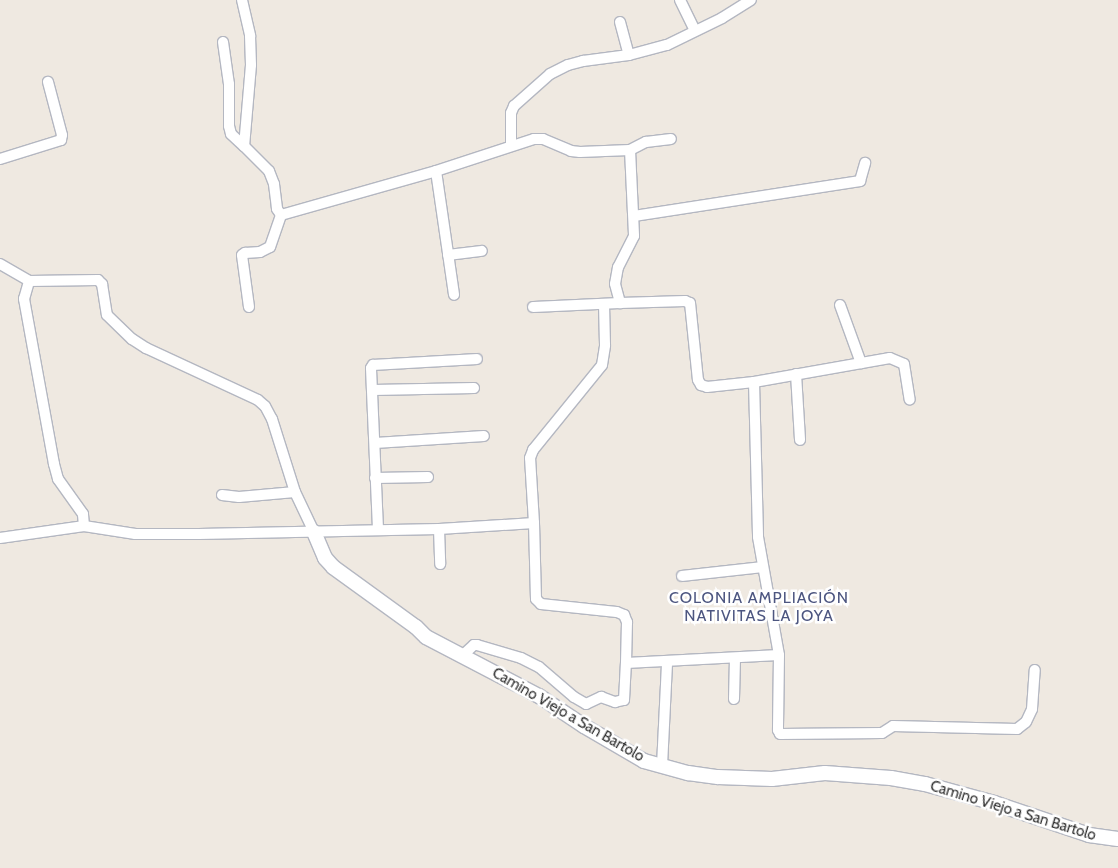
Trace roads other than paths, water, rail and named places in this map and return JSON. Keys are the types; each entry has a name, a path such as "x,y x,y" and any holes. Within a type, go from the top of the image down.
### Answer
{"street":[{"path":"242,0 248,22 251,55 244,146"},
{"path":"680,0 694,31"},
{"path":"511,145 511,113 514,106 550,74 568,65 582,61 628,55 667,45 751,0"},
{"path":"620,22 628,55"},
{"path":"223,42 229,84 229,126 232,134 268,171 274,184 277,209 281,215"},
{"path":"0,159 61,140 62,135 48,82"},
{"path":"281,215 534,139 543,139 580,152 630,150 646,142 671,139"},
{"path":"620,303 615,284 623,255 632,242 634,216 630,150"},
{"path":"634,216 860,181 866,163"},
{"path":"436,170 454,295"},
{"path":"249,308 242,256 245,253 260,252 270,247 281,215"},
{"path":"448,255 482,251"},
{"path":"0,264 29,281 25,288 24,299 54,464 58,479 83,514 84,526"},
{"name":"Camino Viejo a San Bartolo","path":"29,281 98,280 102,284 107,315 132,339 146,348 258,400 265,406 272,419 295,492 325,558 342,576 416,627 434,642 539,696 630,754 662,766 718,777 772,779 825,773 891,778 925,784 994,803 1088,835 1118,839"},
{"path":"533,307 685,301 690,303 698,380 701,385 707,387 754,382 890,358 904,364 910,400"},
{"path":"462,656 474,645 477,645 521,658 539,667 586,704 601,697 616,702 624,700 627,622 624,614 541,604 536,598 530,458 533,450 602,365 605,345 604,304"},
{"path":"840,305 861,363"},
{"path":"378,529 371,368 373,365 477,359"},
{"path":"796,374 800,440"},
{"path":"754,382 755,464 762,567 779,655 778,730 780,734 882,733 893,726 1017,729 1026,722 1032,709 1035,670"},
{"path":"373,390 474,388"},
{"path":"375,443 484,436"},
{"path":"375,478 428,477"},
{"path":"222,495 239,497 295,492"},
{"path":"0,538 84,526 135,534 440,529 534,523"},
{"path":"440,529 440,564"},
{"path":"682,576 762,567"},
{"path":"626,663 734,659 779,655"},
{"path":"734,659 734,699"},
{"path":"662,766 667,662"}],"district":[{"name":"COLONIA AMPLIACIÓN NATIVITAS LA JOYA","path":"759,607"}]}
